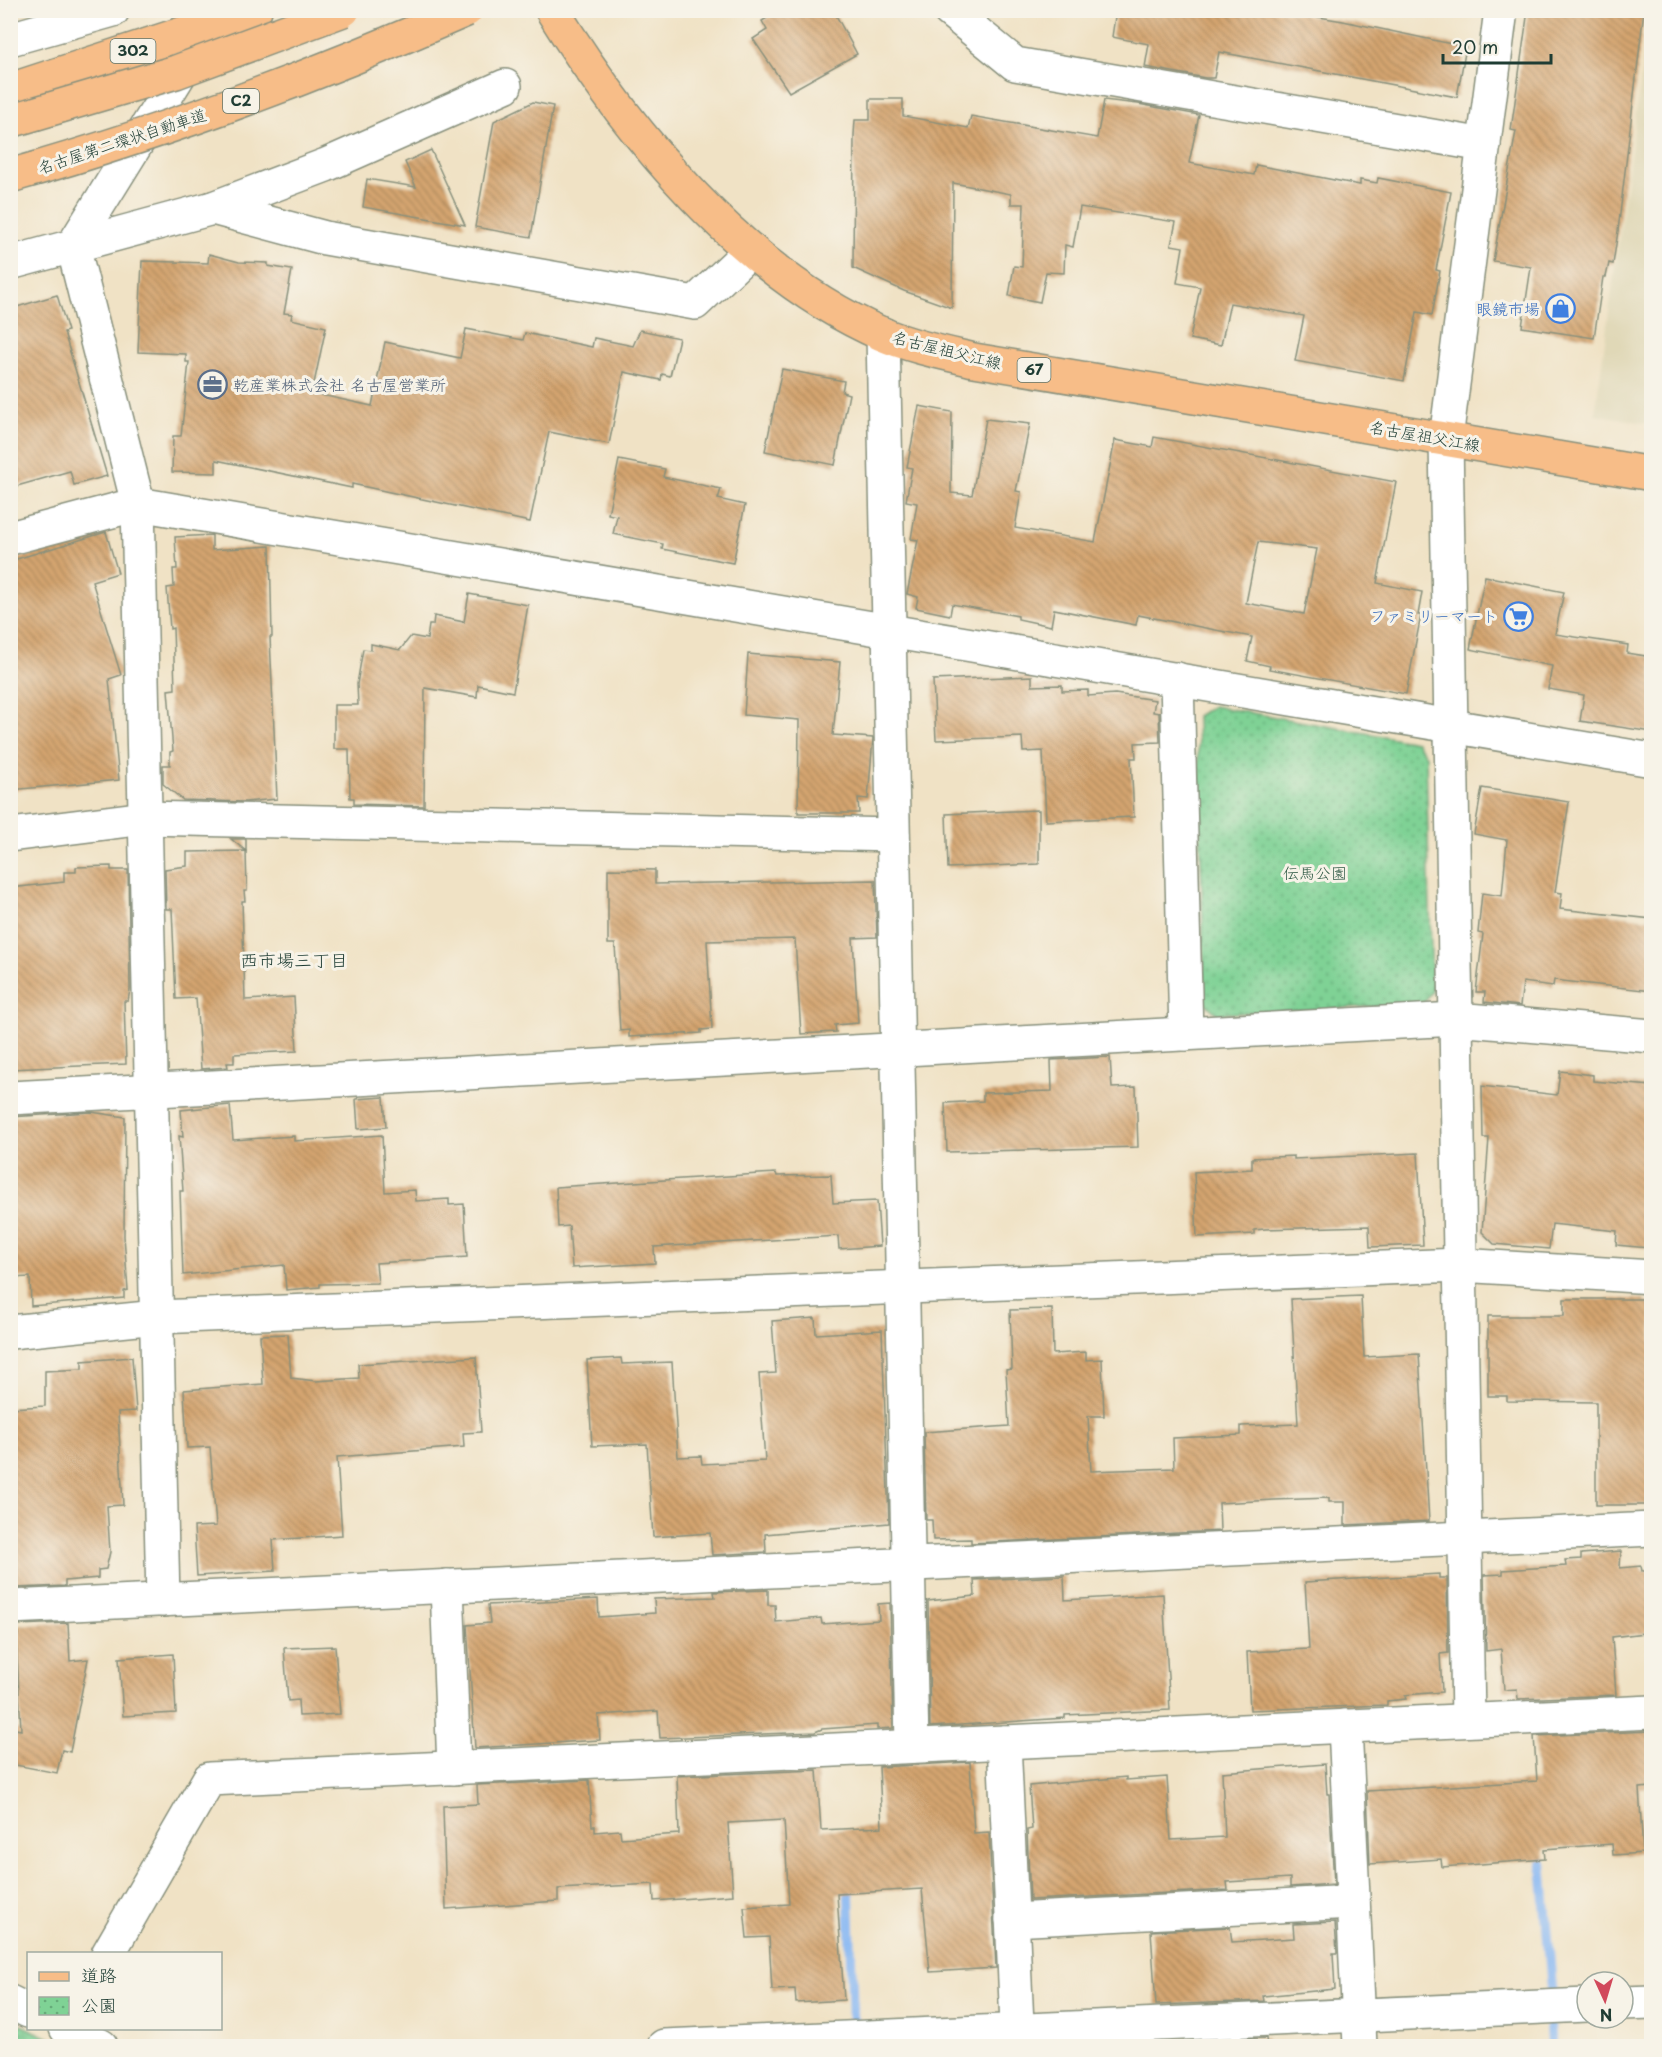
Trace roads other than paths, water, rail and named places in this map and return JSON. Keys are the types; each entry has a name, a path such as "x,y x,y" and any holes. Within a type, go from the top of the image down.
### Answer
{"main road":[{"name":"302","path":"10,90 209,27 255,10"},
{"path":"10,121 176,72 343,10"},
{"name":"名古屋第二環状自動車道","path":"10,176 202,116 366,54 466,10"},
{"name":"名古屋祖父江線","path":"552,10 578,52 662,160 712,217 786,280 883,334 974,360 1652,474"}],"street":[{"path":"10,39 113,10"},
{"path":"949,10 1015,64 1484,145"},
{"path":"1468,1720 1446,439 1501,10"},
{"path":"64,25 123,54"},
{"path":"163,1600 138,504 73,246 209,27"},
{"path":"10,263 213,208 326,165 505,86"},
{"path":"213,208 325,238 695,303 751,250"},
{"path":"883,334 912,1746"},
{"path":"10,538 138,504 1652,760"},
{"path":"1177,679 1186,1034"},
{"path":"10,835 145,818 893,836"},
{"path":"10,1098 1456,1019 1652,1036"},
{"path":"10,1332 157,1317 1460,1265 1652,1277"},
{"path":"10,1607 1652,1529"},
{"path":"447,1586 454,1768"},
{"path":"109,1952 209,1779 1652,1712"},
{"path":"1345,1726 1360,2031"},
{"path":"1004,1742 1018,2038"},
{"path":"1012,1920 1353,1902"},
{"path":"10,2002 27,2010"},
{"path":"1635,2003 1652,2002"},
{"path":"664,2046 1360,2031 1575,2006"},
{"path":"70,2030 101,2046"}],"waterway":[{"path":"1542,1863 1552,1989"},
{"path":"849,1896 853,2022"},
{"path":"1550,2021 1551,2046"}],"place":[{"name":"眼鏡市場","path":"1561,309"},
{"name":"乾産業株式会社 名古屋営業所","path":"212,385"},
{"name":"ファミリーマート","path":"1519,616"}],"district":[{"name":"西市場三丁目","path":"294,961"}],"park label":[{"name":"伝馬公園","path":"1315,873"}]}
